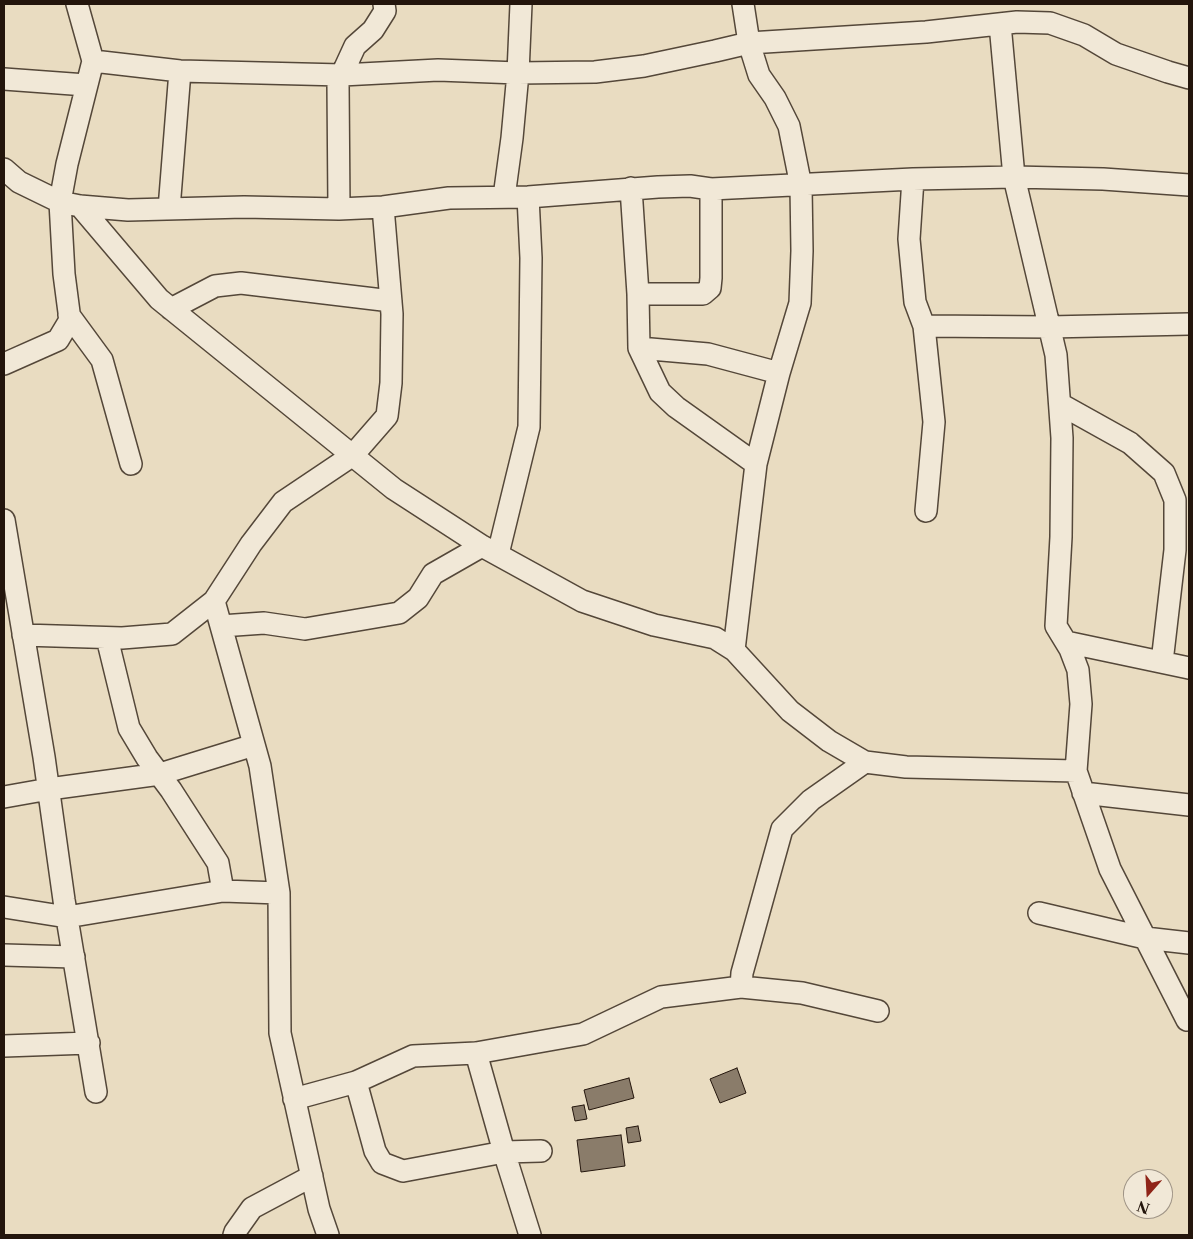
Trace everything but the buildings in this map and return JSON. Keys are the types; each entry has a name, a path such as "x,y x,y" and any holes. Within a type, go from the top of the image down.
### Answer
{"street":[{"path":"4,364 58,340 70,320 64,274 70,204 67,164 92,61 77,4"},
{"path":"339,209 338,83 355,46 373,30 384,11 384,4"},
{"path":"504,197 518,73 521,4"},
{"path":"734,650 756,464 779,373 800,303 802,251 801,186 789,126 775,98 759,75 749,43 743,4"},
{"path":"92,61 180,71 342,75 438,70 518,73 595,72 644,66 749,43 926,32 1017,22 1050,23 1084,35 1116,54 1189,78"},
{"path":"1000,24 1014,177 1056,354 1062,438 1061,537 1056,626 1070,649 1078,670 1081,704 1076,771 1110,869 1187,1020"},
{"path":"169,209 180,71"},
{"path":"4,79 86,85"},
{"path":"4,169 19,182 70,204 128,210 244,207 339,209 383,207 449,198 528,197 631,188 690,186 711,189 913,179 1014,177 1103,179 1189,185"},
{"path":"913,179 909,239 915,302 924,326 934,422 926,511"},
{"path":"631,188 640,348 660,392 676,407 756,464"},
{"path":"638,294 703,294 710,288 711,189"},
{"path":"221,626 264,623 305,629 400,613 418,598 433,574 490,550 529,427 531,258 528,197"},
{"path":"70,204 159,299 394,489 490,550 582,601 654,624 715,638 734,650 790,711 829,741 865,762 906,767 1076,771"},
{"path":"23,635 122,638 172,634 214,601 251,544 283,502 353,455 387,416 391,382 392,314 383,207"},
{"path":"171,309 215,286 241,283 390,301"},
{"path":"69,315 102,360 132,464"},
{"path":"924,326 1188,325"},
{"path":"640,348 708,354 779,373"},
{"path":"1060,404 1130,443 1164,473 1175,500 1175,550 1162,662"},
{"path":"4,520 49,789 67,917 96,1092"},
{"path":"214,601 260,766 279,893 280,1034 319,1209 328,1235"},
{"path":"107,638 129,728 218,863 223,891"},
{"path":"1066,642 1189,668"},
{"path":"4,797 160,774 254,745"},
{"path":"741,987 742,973 782,829 811,800 865,762"},
{"path":"1083,792 1189,806"},
{"path":"4,908 67,917 223,891 279,893"},
{"path":"1039,913 1145,938 1189,943"},
{"path":"4,955 74,957"},
{"path":"294,1099 356,1082 414,1056 476,1053 582,1034 661,997 741,987 802,993 878,1011"},
{"path":"4,1046 89,1043"},
{"path":"476,1053 530,1235"},
{"path":"356,1082 375,1151 382,1163 404,1171 504,1152 541,1151"},
{"path":"234,1235 252,1208 312,1176"}]}
